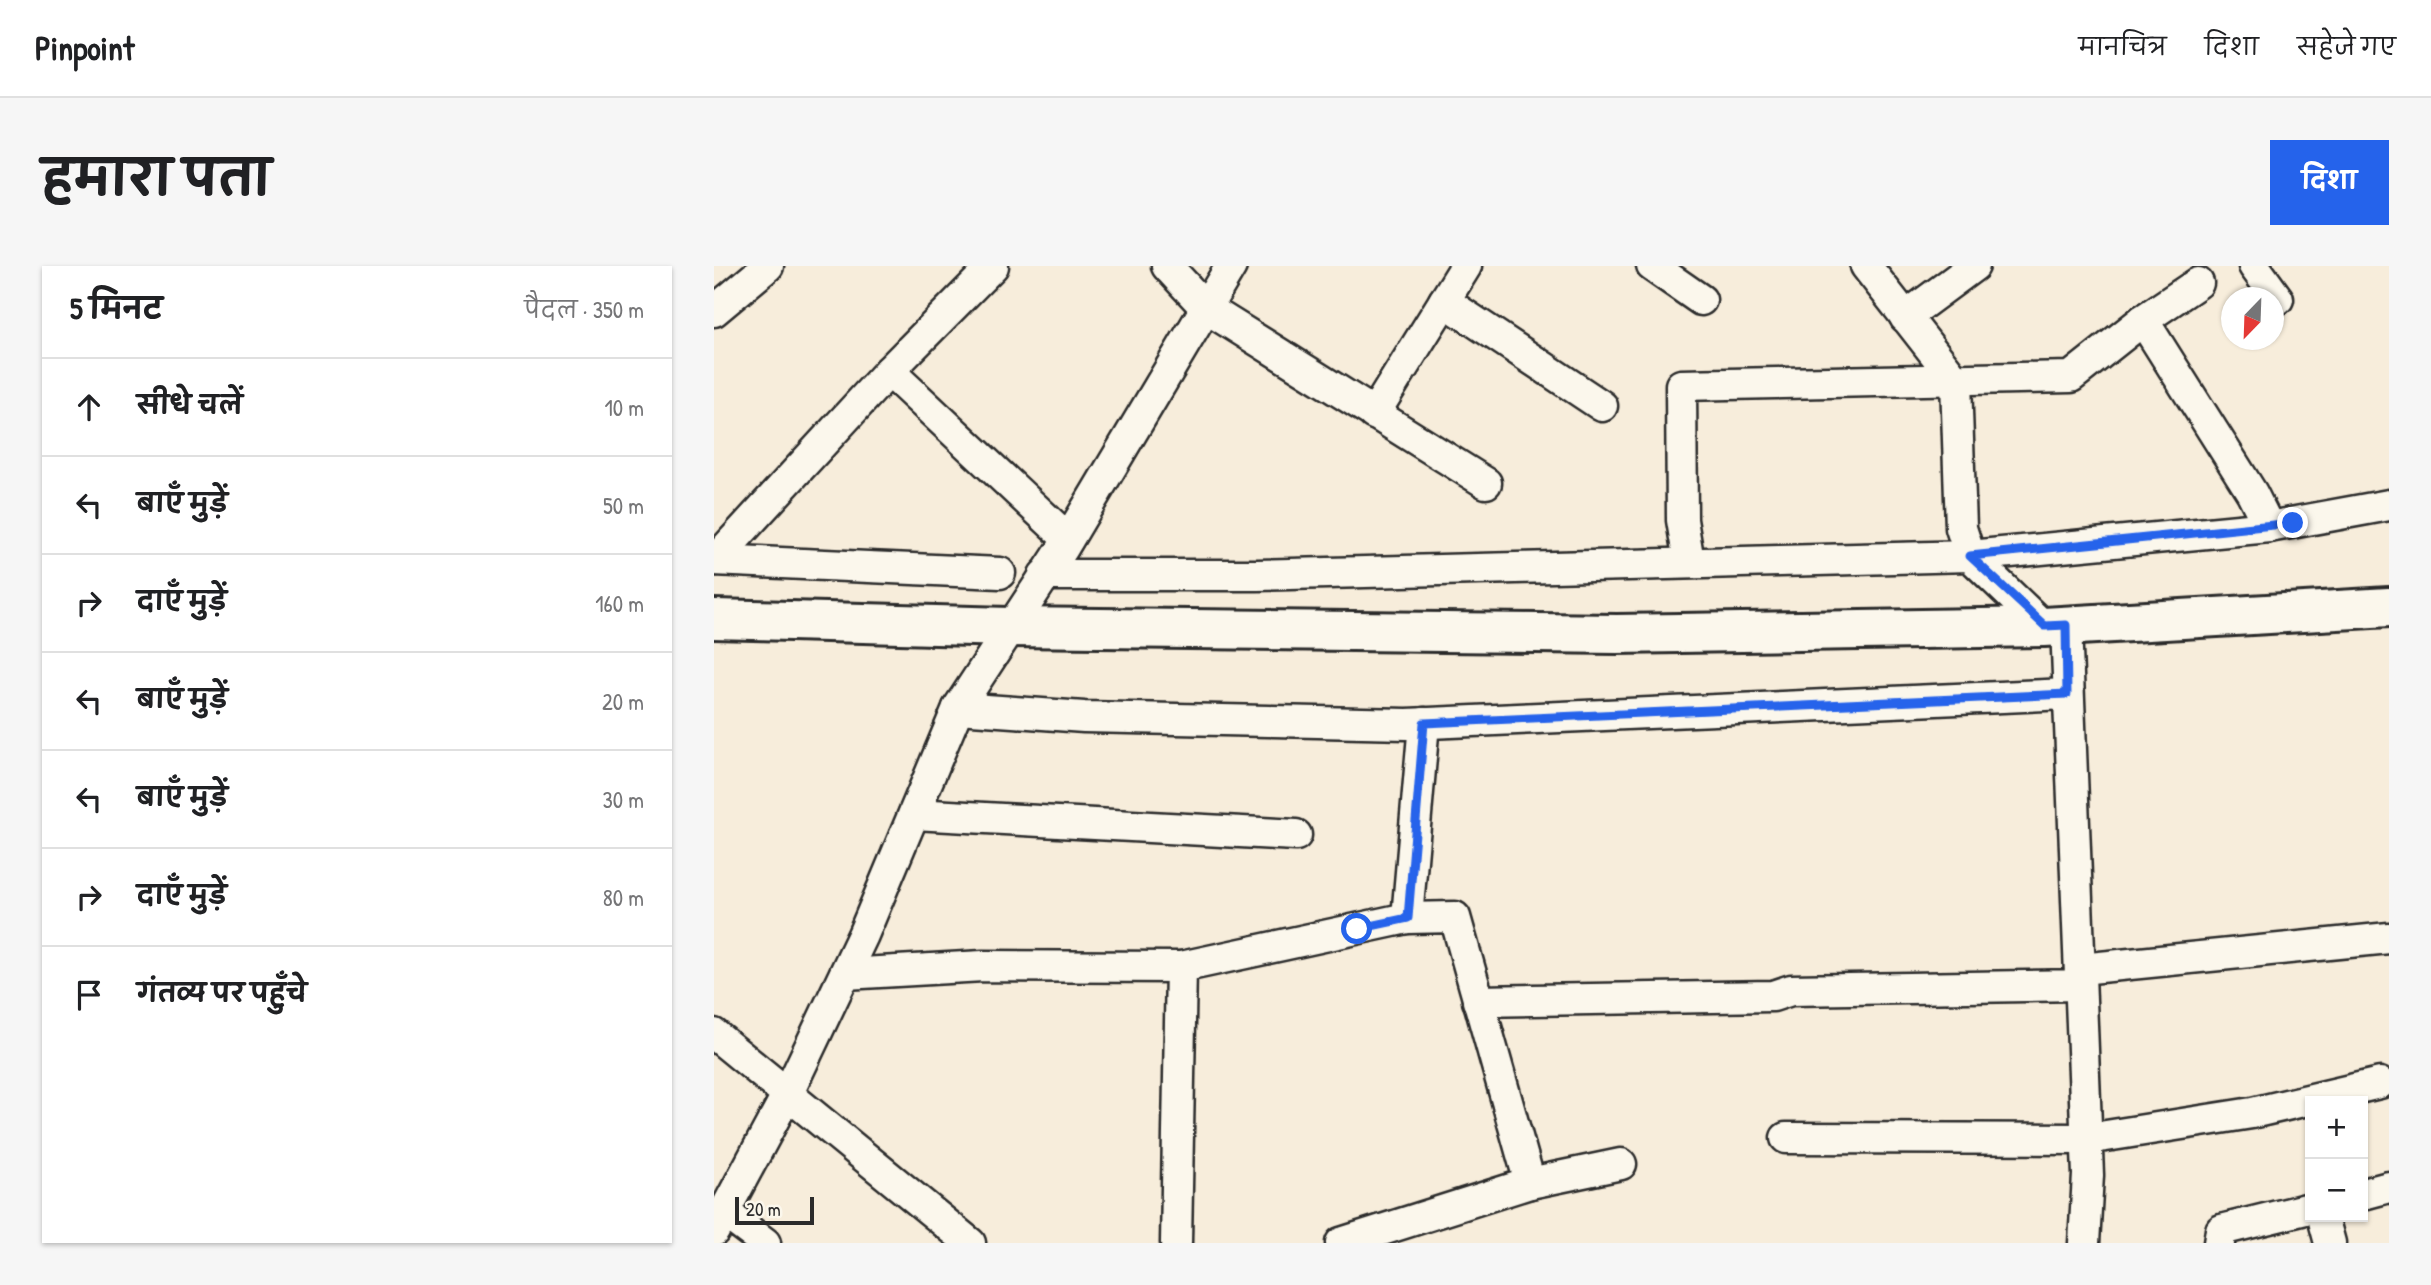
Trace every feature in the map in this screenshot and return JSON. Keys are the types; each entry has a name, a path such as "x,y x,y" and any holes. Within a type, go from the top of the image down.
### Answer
{"main road":[{"path":"714,619 1009,627 1617,634 2055,626 2389,607"}],"street":[{"path":"714,311 768,266"},
{"path":"714,560 889,371 993,266"},
{"path":"1167,266 1206,308 1486,483"},
{"path":"765,1243 719,1222 788,1093 845,974 958,708 1068,538 1231,266"},
{"path":"1374,414 1466,266"},
{"path":"1652,266 1701,300"},
{"path":"1866,266 1956,381 1961,528 1970,556 2055,626 2067,694 2080,969 2088,1175 2084,1243"},
{"path":"1905,317 1974,266"},
{"path":"2261,268 2271,287"},
{"path":"1689,562 1682,520 1681,385 2071,377 2143,320 2198,283"},
{"path":"1444,301 1602,406"},
{"path":"2143,320 2252,493 2269,527"},
{"path":"889,371 1068,538"},
{"path":"1044,575 1257,575 1970,556 2269,527 2389,505"},
{"path":"714,560 1000,573"},
{"path":"958,708 1084,717 1424,723 2067,694"},
{"path":"1408,918 1424,723"},
{"path":"914,814 1296,835"},
{"path":"845,974 983,966 1181,967 1408,918 1455,916 1530,1183"},
{"path":"2080,969 2389,938"},
{"path":"1176,1243 1181,967"},
{"path":"1478,1001 1773,996 1791,990 2080,985 2080,969"},
{"path":"714,1034 970,1243"},
{"path":"1786,1138 2087,1139 2252,1113 2380,1083"},
{"path":"1341,1243 1530,1183 1621,1164"},
{"path":"2368,1193 2389,1187"},
{"path":"2219,1243 2221,1230 2305,1209"},
{"path":"2324,1222 2330,1243"}],"route":[{"path":"1357,929 1408,918 1424,723 2067,694 2066,625 2045,626 1970,556 2293,523"}]}
